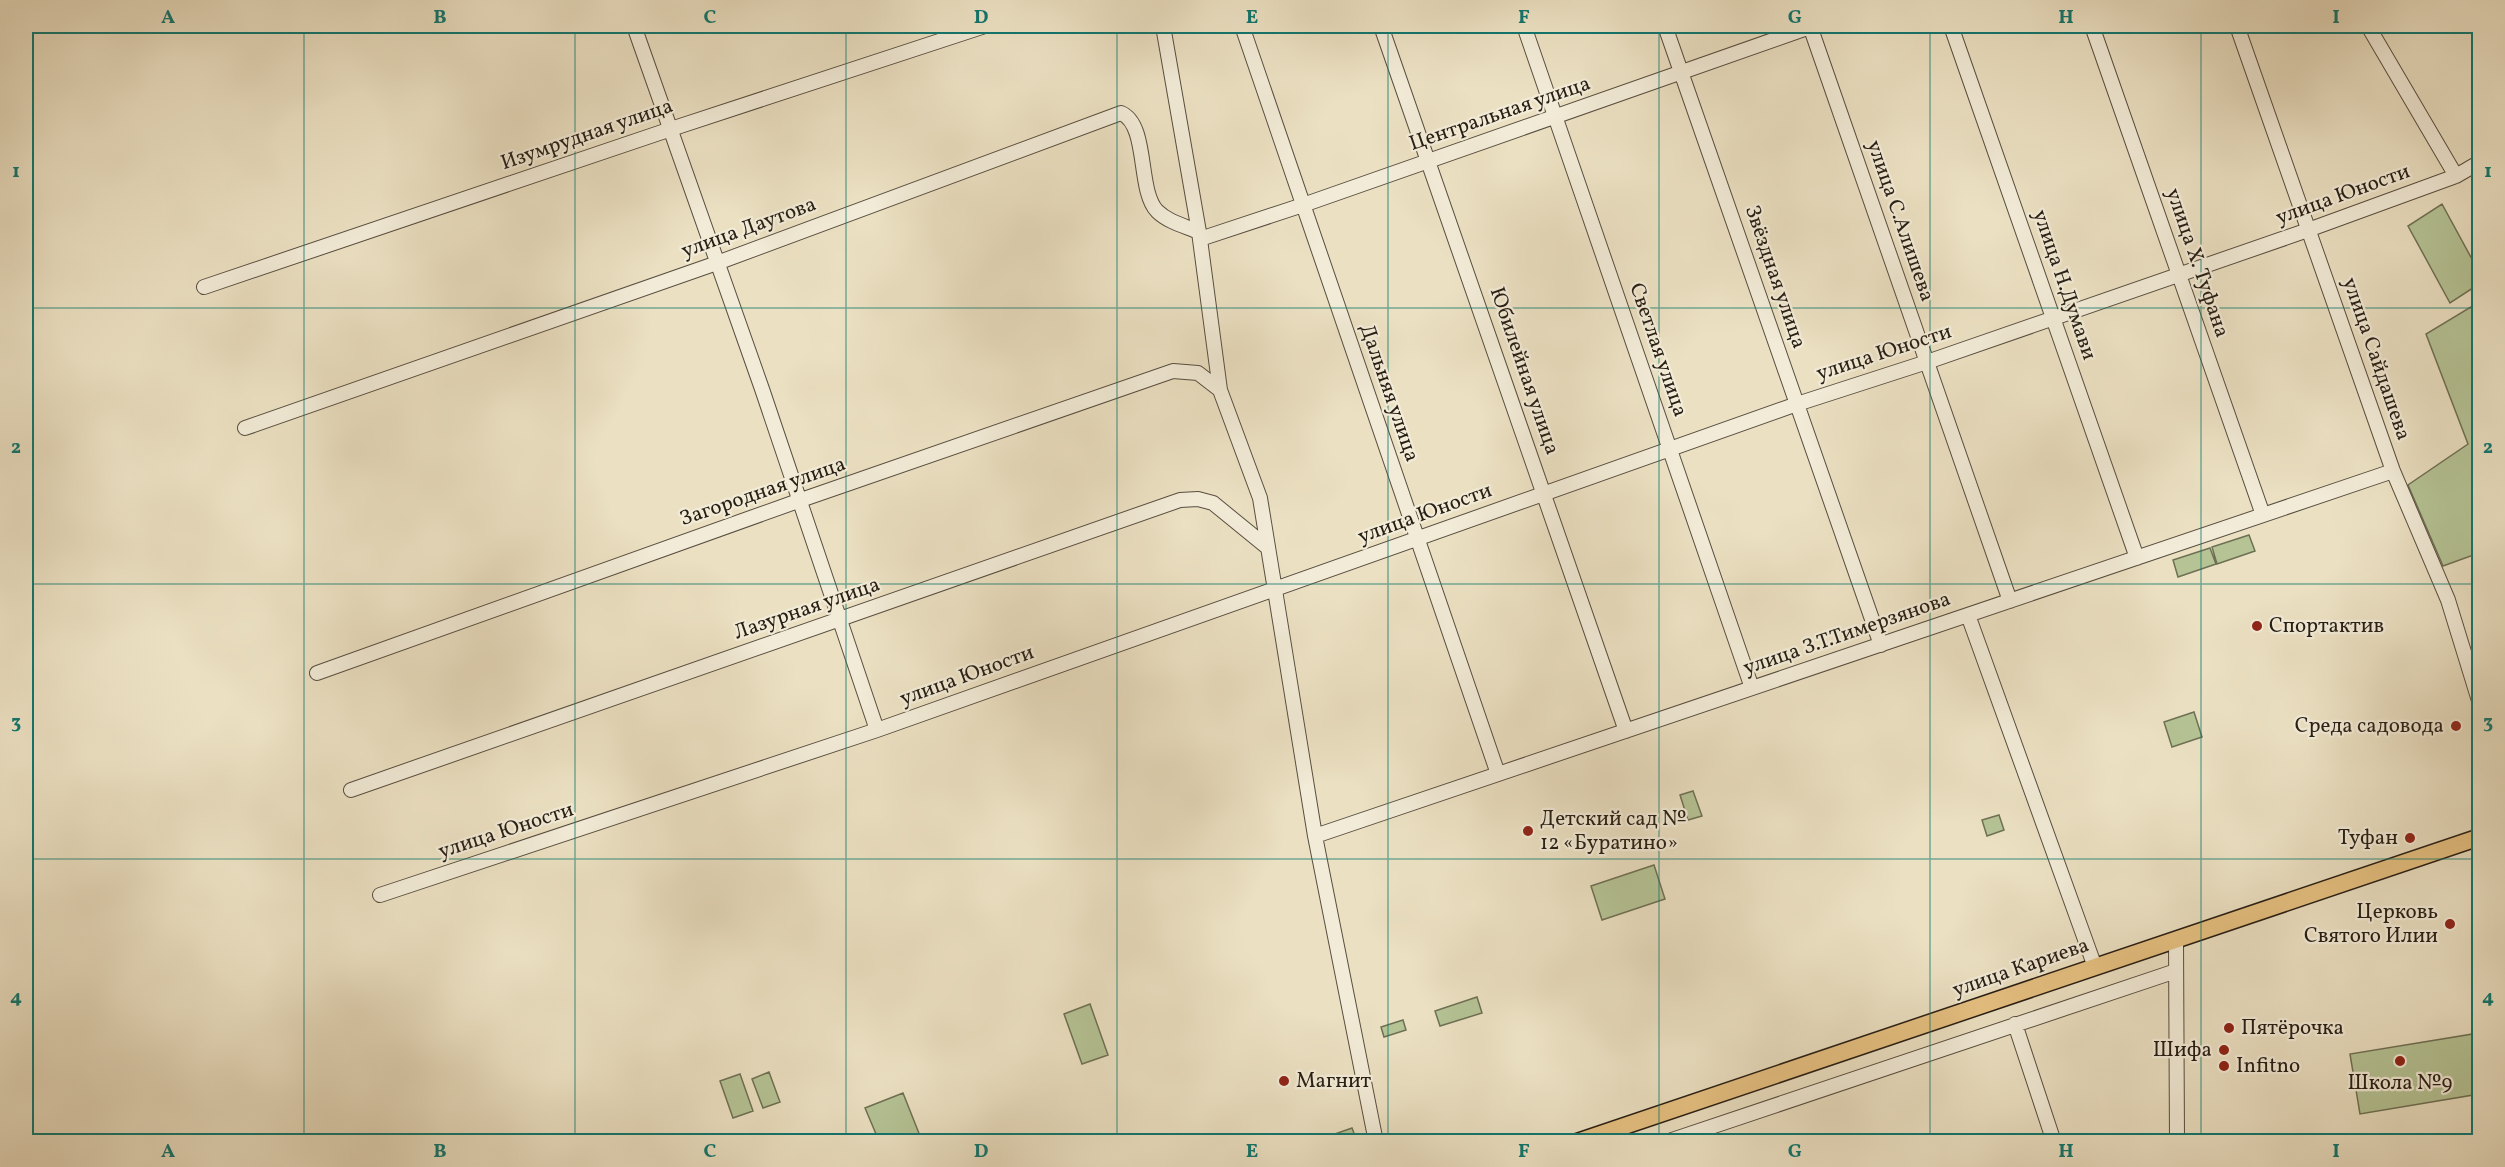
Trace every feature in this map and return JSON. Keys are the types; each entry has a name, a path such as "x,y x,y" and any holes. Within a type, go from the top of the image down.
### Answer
{"main road":[{"name":"улица Кариева","path":"1576,1142 2480,837"}],"street":[{"path":"634,26 877,730"},
{"name":"Изумрудная улица","path":"204,287 671,129 985,26"},
{"path":"1163,26 1199,236 1220,390 1260,498 1315,836 1376,1142"},
{"name":"Дальняя улица","path":"1242,26 1416,540 1498,774"},
{"name":"Юбилейная улица","path":"1381,26 1430,161 1626,731"},
{"name":"Светлая улица","path":"1524,26 1752,688"},
{"name":"Звёздная улица","path":"1665,26 1881,645"},
{"name":"Центральная улица","path":"1199,236 1303,206 1811,26"},
{"name":"улица С.Алишева","path":"1811,26 2010,601"},
{"name":"улица Н.Думави","path":"1951,26 2137,558"},
{"name":"улица Х. Туфана","path":"2092,26 2263,515"},
{"name":"улица Сайдашева","path":"2237,26 2393,471 2448,600 2480,704"},
{"path":"2368,26 2456,176"},
{"name":"улица Даутова","path":"245,428 717,263 1121,113 1133,122 1156,210 1199,236"},
{"name":"улица Юности","path":"380,895 877,730 1797,404 1927,362 2308,230 2456,176 2480,162"},
{"name":"Загородная улица","path":"317,673 798,501 1173,371 1198,372 1220,390"},
{"name":"улица З.Т.Тимерзянова","path":"1315,836 2393,471"},
{"name":"Лазурная улица","path":"351,790 1180,500 1198,499 1213,503 1267,547"},
{"path":"1968,615 2095,967"},
{"path":"2176,940 2177,1142"},
{"path":"1666,1142 2176,971"},
{"path":"2015,1024 2054,1142"}],"green space":[{"path":"2442,204 2479,272 2479,284 2450,303 2408,226"},
{"path":"2479,302 2479,553 2443,566 2408,485 2468,444 2426,334"},
{"path":"2249,535 2255,551 2217,564 2212,547"},
{"path":"2210,548 2216,564 2178,577 2173,560"},
{"path":"2194,712 2202,737 2172,747 2164,722"},
{"path":"1693,791 1702,816 1688,820 1680,795"},
{"path":"1999,815 2004,830 1987,836 1982,820"},
{"path":"1654,865 1665,899 1602,920 1591,886"},
{"path":"1477,997 1482,1013 1440,1026 1435,1011"},
{"path":"1090,1004 1108,1055 1082,1064 1064,1014"},
{"path":"1403,1020 1406,1030 1384,1037 1381,1027"},
{"path":"2479,1033 2479,1094 2360,1114 2350,1054"},
{"path":"769,1072 780,1102 763,1108 752,1079"},
{"path":"740,1074 753,1111 733,1118 720,1081"},
{"path":"903,1093 922,1141 879,1141 865,1108"},
{"path":"1352,1128 1357,1141 1315,1141"}],"place":[{"name":"Спортактив","path":"2257,626"},
{"name":"Среда садовода","path":"2456,726"},
{"name":"Детский сад № 12 «Буратино»","path":"1528,831"},
{"name":"Туфан","path":"2410,838"},
{"name":"Церковь Святого Илии","path":"2450,924"},
{"name":"Пятёрочка","path":"2229,1028"},
{"name":"Шифа","path":"2224,1050"},
{"name":"Школа №9","path":"2400,1061"},
{"name":"Infitno","path":"2224,1066"},
{"name":"Магнит","path":"1284,1081"}]}
